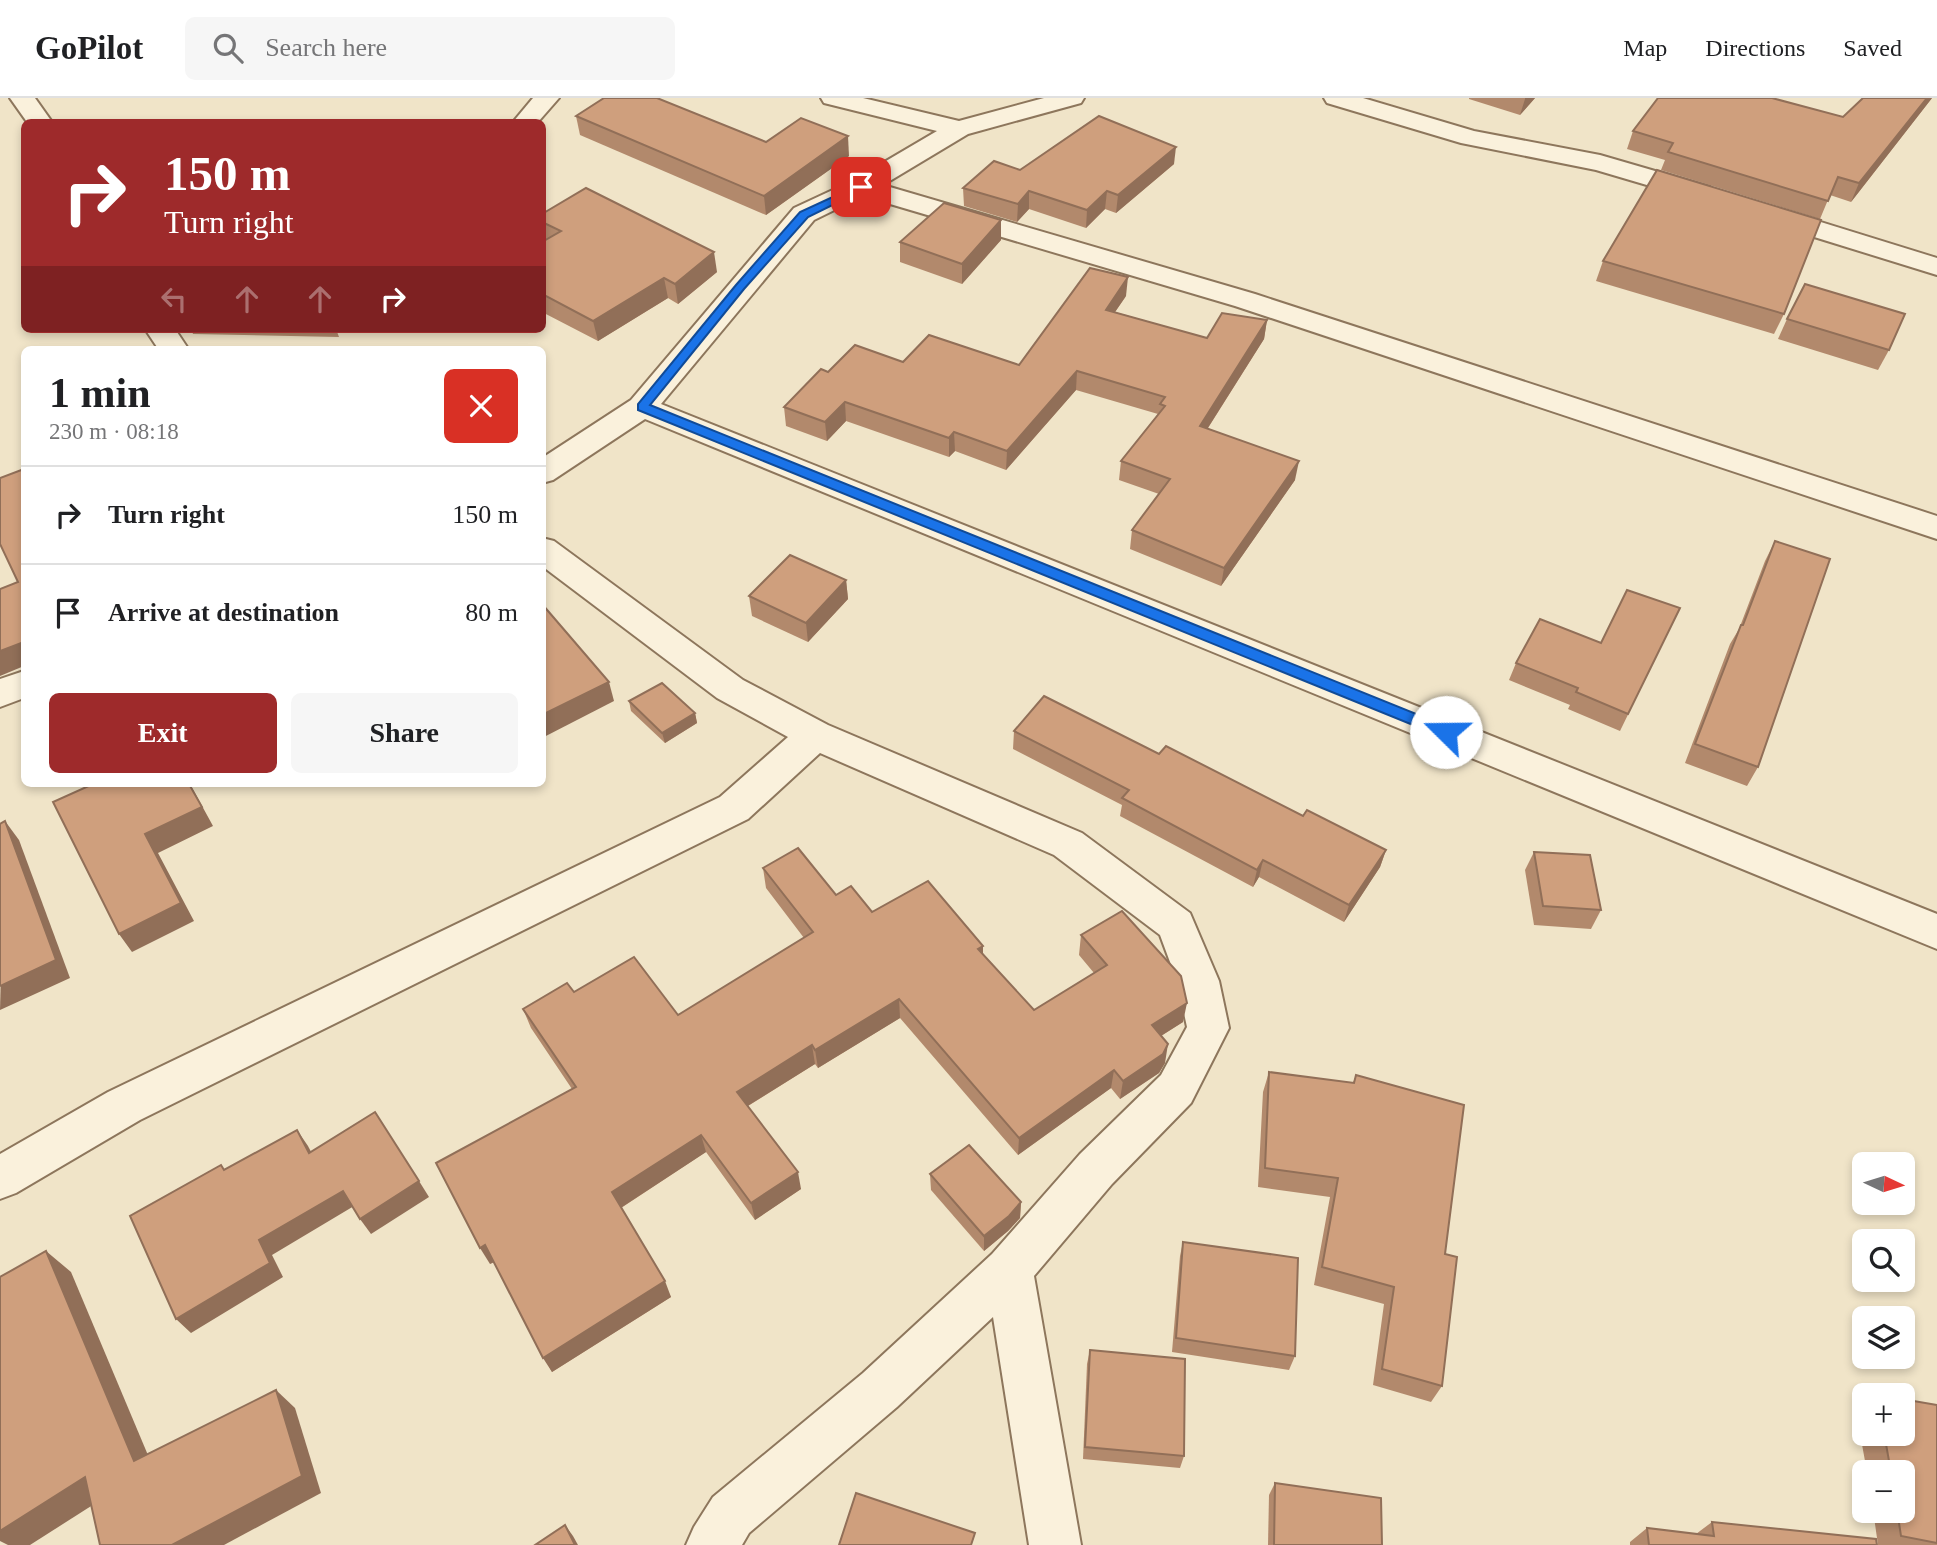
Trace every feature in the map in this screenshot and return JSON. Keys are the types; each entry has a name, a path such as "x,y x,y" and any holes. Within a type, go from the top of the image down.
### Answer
{"street":[{"path":"22,98 37,119"},
{"path":"528,119 547,98"},
{"path":"833,98 959,129"},
{"path":"546,470 642,407 804,214 861,187 959,129 1072,98"},
{"path":"1336,98 1470,138 1600,163 1724,200"},
{"path":"861,187 1245,300 1937,528"},
{"path":"1751,208 1937,267"},
{"path":"642,407 1937,932"},
{"path":"546,552 730,690 815,735 1068,844 1175,925 1198,981 1208,1028 1176,1089 1096,1169 1009,1270 880,1390 731,1515 712,1545"},
{"path":"0,694 21,685"},
{"path":"0,1178 124,1106 734,808 815,735"},
{"path":"1009,1270 1055,1545"}],"building":[{"path":"604,98 657,98 766,142 801,118 848,136 764,196 576,116"},
{"path":"1658,98 1772,98 1843,117 1863,98 1927,98 1859,183 1838,177 1828,201 1668,152 1673,143 1633,131"},
{"path":"1099,116 1176,147 1118,195 1107,191 1087,210 1029,191 1018,204 963,188 994,161 1020,170"},
{"path":"1657,170 1821,220 1784,314 1603,261"},
{"path":"586,188 714,252 675,284 664,278 593,321 546,296 546,240 561,231 546,224 546,212"},
{"path":"944,203 1001,220 962,264 900,242"},
{"path":"1090,268 1128,277 1106,310 1207,338 1222,313 1267,320 1200,426 1299,461 1224,568 1132,530 1170,479 1121,461 1165,406 1160,404 1165,397 1077,371 1007,451 954,432 949,438 845,402 825,422 784,407 821,369 828,372 855,345 903,362 929,335 1019,365"},
{"path":"1805,284 1905,314 1889,350 1787,319"},
{"path":"21,470 21,643 0,651 0,589 18,582 0,544 0,478"},
{"path":"1775,541 1830,559 1758,767 1695,744"},
{"path":"790,555 846,580 806,623 749,596"},
{"path":"1627,590 1680,608 1628,714 1576,692 1578,688 1516,663 1540,619 1601,643"},
{"path":"546,609 609,682 546,713"},
{"path":"662,683 695,713 662,733 629,701"},
{"path":"1044,696 1159,754 1166,746 1303,816 1307,810 1386,850 1349,905 1263,860 1257,870 1122,798 1129,790 1014,731"},
{"path":"86,787 191,787 202,807 145,834 181,903 119,934 53,802"},
{"path":"5,821 56,960 0,986 0,824"},
{"path":"798,848 836,895 851,886 872,912 928,881 983,946 978,949 1034,1010 1107,965 1081,935 1122,911 1181,976 1187,1003 1152,1025 1168,1044 1163,1054 1123,1081 1114,1070 1019,1138 899,999 815,1050 812,1045 737,1092 798,1172 751,1203 701,1135 612,1192 665,1281 543,1358 485,1245 480,1248 436,1163 576,1087 523,1009 567,983 574,992 634,957 678,1015 813,932 763,868"},
{"path":"1534,852 1590,855 1601,910 1543,906"},
{"path":"1269,1072 1354,1083 1356,1075 1464,1105 1445,1254 1457,1257 1442,1386 1382,1369 1394,1287 1322,1267 1338,1178 1265,1168"},
{"path":"375,1112 419,1181 360,1219 343,1191 259,1240 270,1263 176,1319 130,1216 221,1165 224,1170 297,1130 309,1153"},
{"path":"969,1145 1021,1202 1009,1216 984,1236 930,1174"},
{"path":"1183,1242 1298,1258 1295,1356 1176,1338"},
{"path":"46,1251 134,1461 276,1390 302,1476 172,1545 100,1545 85,1477 0,1531 0,1277"},
{"path":"1090,1350 1185,1359 1184,1456 1085,1447"},
{"path":"1915,1401 1937,1405 1937,1543 1901,1536 1899,1523 1915,1523 1915,1460 1889,1460 1886,1446 1915,1446"},
{"path":"1275,1483 1381,1498 1382,1545 1274,1545"},
{"path":"856,1493 975,1533 971,1545 839,1545"},
{"path":"1712,1522 1876,1539 1877,1545 1649,1545 1647,1528 1714,1536"},
{"path":"565,1525 575,1545 535,1545"}],"route":[{"path":"861,187 804,214 642,407 1446,732"}]}
